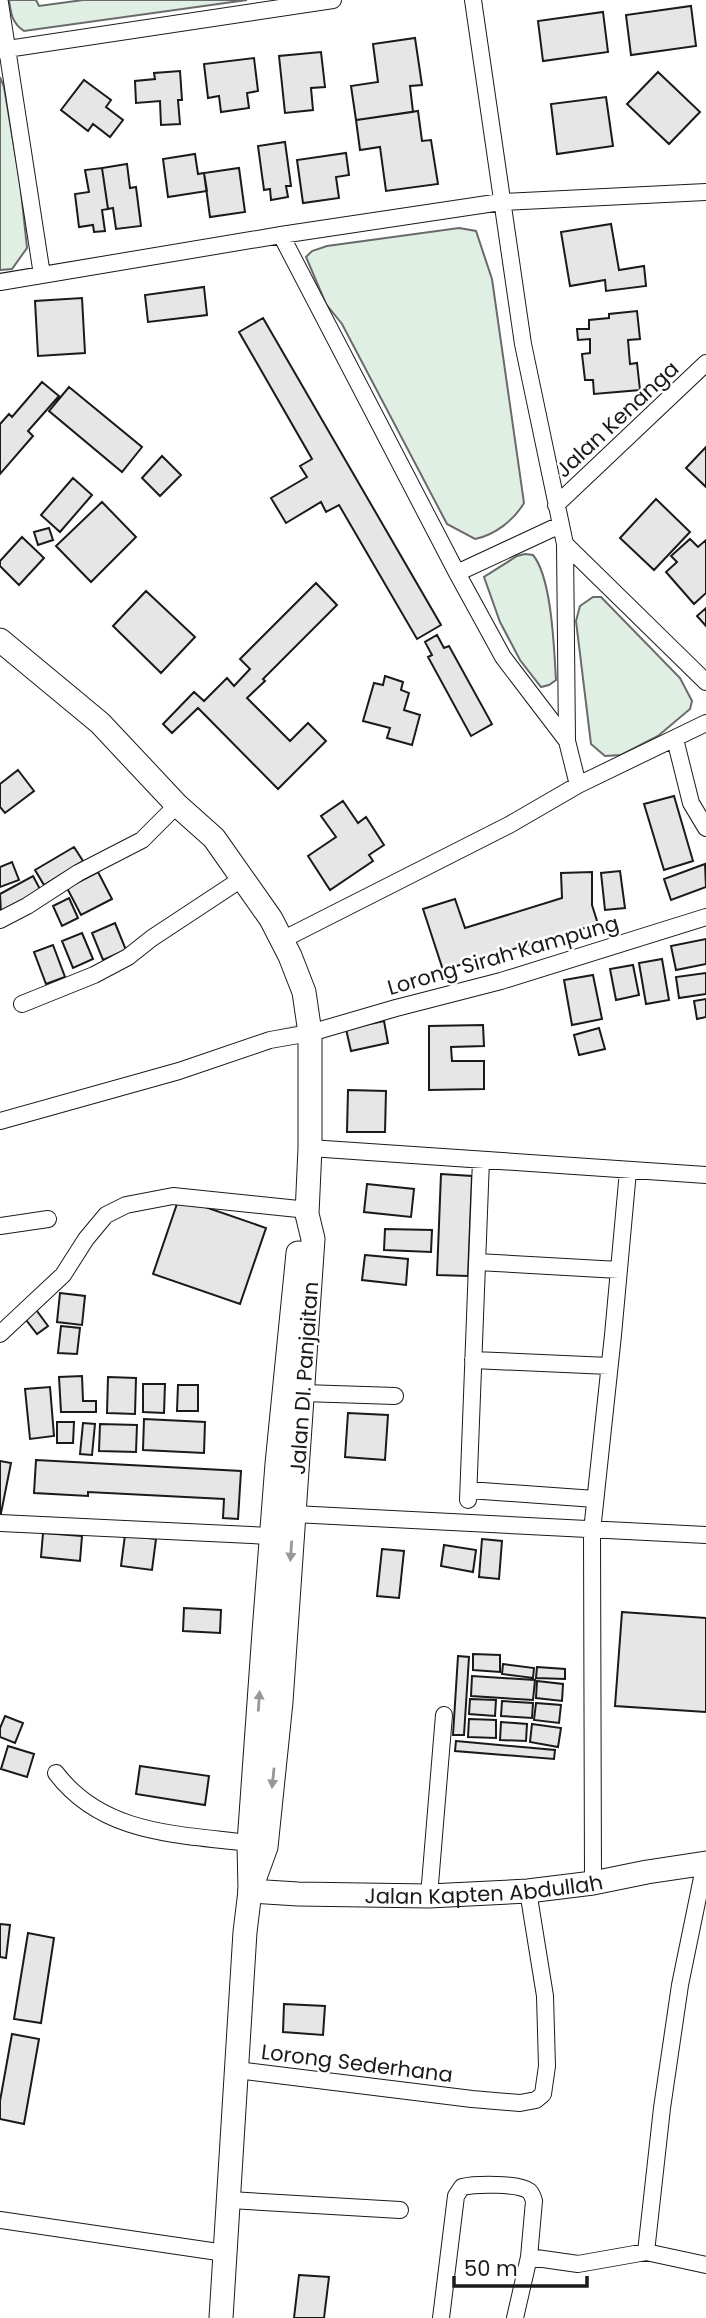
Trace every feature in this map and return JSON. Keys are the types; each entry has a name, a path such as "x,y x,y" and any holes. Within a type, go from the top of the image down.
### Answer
{"main road":[{"name":"Jalan DI. Panjaitan","path":"0,640 100,723 177,805 214,838 271,919 304,992 310,1033 307,1212 313,1239 281,1702 266,1847 255,1891"},
{"path":"221,2318 245,1932 255,1891 248,1843 271,1536 298,1251 307,1212"},
{"name":"Jalan Kapten Abdullah","path":"255,1891 429,1896 528,1891 593,1883 705,1863"}],"street":[{"path":"4,49 333,0"},
{"path":"473,0 500,202 523,344 565,544 567,741 578,785"},
{"path":"0,3 4,49 42,275"},
{"path":"0,282 500,202 706,192"},
{"path":"281,235 503,657 567,741"},
{"name":"Jalan Kenanga","path":"556,505 706,363"},
{"path":"457,573 560,525"},
{"path":"565,544 706,682"},
{"path":"282,940 509,825 578,785 706,723"},
{"path":"674,739 691,803 706,828"},
{"path":"0,920 78,873 142,840 177,805"},
{"path":"22,1004 94,975 128,957 243,878"},
{"name":"Lorong Sirah Kampung","path":"0,1122 179,1071 270,1040 310,1033 501,981 706,917"},
{"path":"310,1148 706,1175"},
{"path":"481,1160 468,1495 595,1499"},
{"path":"593,1883 592,1531 628,1171"},
{"path":"0,1334 63,1275 106,1215 126,1205 173,1196 307,1212"},
{"path":"0,1226 48,1219"},
{"path":"477,1262 619,1270"},
{"path":"472,1360 610,1366"},
{"path":"303,1393 395,1396"},
{"path":"294,1514 706,1535"},
{"path":"0,1523 271,1536"},
{"path":"429,1896 444,1715"},
{"path":"56,1773 69,1791 117,1820 148,1830 248,1843"},
{"path":"646,2252 662,2108 678,1999 705,1863"},
{"name":"Lorong Sederhana","path":"237,2070 472,2099 528,2103 540,2098 547,2066 545,1996 528,1891"},
{"path":"441,2318 456,2196 460,2189 482,2185 520,2188 529,2192 534,2201 529,2257 515,2318"},
{"path":"229,2200 400,2210"},
{"path":"0,2220 225,2253"},
{"path":"529,2257 578,2264 646,2252 706,2265"}],"green space":[{"path":"9,0 36,0 39,6 83,0 247,0 24,31 13,18"},
{"path":"0,77 20,182 27,248 12,269 0,270"},
{"path":"459,228 476,231 492,279 524,503 503,526 475,539 447,524 342,324 326,304 306,257 312,251 327,246"},
{"path":"533,555 539,566 551,614 556,680 541,687 520,660 500,622 484,577 517,556"},
{"path":"593,597 601,597 680,678 692,701 690,709 658,736 621,755 605,756 591,744 576,621 580,606"}],"building":[{"path":"691,6 696,46 631,55 626,15"},
{"path":"603,12 608,52 543,61 538,21"},
{"path":"415,38 422,85 410,86 413,112 356,120 351,86 378,82 373,44"},
{"path":"321,52 325,87 311,88 313,110 285,113 279,56"},
{"path":"254,58 258,91 247,93 249,108 221,112 219,96 208,98 204,64"},
{"path":"180,71 180,124 161,125 160,101 136,103 135,81 155,79 154,73"},
{"path":"658,72 700,112 669,144 627,104"},
{"path":"84,80 111,100 106,107 123,120 110,137 93,124 88,131 61,110"},
{"path":"606,97 613,146 557,154 551,104"},
{"path":"418,111 422,141 431,140 438,184 386,191 380,147 360,150 356,120"},
{"path":"285,142 291,186 286,186 288,197 271,200 270,189 264,190 258,146"},
{"path":"346,153 349,175 336,177 339,198 303,203 297,160"},
{"path":"195,154 198,174 204,173 207,191 168,197 163,159"},
{"path":"127,164 130,188 136,187 141,226 116,229 113,208 108,209 102,168"},
{"path":"102,168 108,209 102,210 105,231 94,232 93,225 79,227 75,194 89,192 85,170"},
{"path":"239,168 245,212 210,217 204,173"},
{"path":"611,224 619,270 644,266 646,286 606,291 605,280 570,286 561,232"},
{"path":"204,287 207,315 148,322 145,295"},
{"path":"82,298 85,353 38,356 35,301"},
{"path":"637,311 640,339 628,340 630,364 637,363 640,390 594,394 593,380 585,380 582,354 590,353 590,339 578,340 577,329 589,329 589,320 609,318 609,314"},
{"path":"263,318 441,625 417,639 339,505 326,512 321,502 286,523 271,498 307,477 300,466 312,459 239,332"},
{"path":"42,382 59,396 28,431 33,436 0,474 0,424 9,414 12,417"},
{"path":"69,387 142,447 122,472 49,411"},
{"path":"706,447 706,487 686,468"},
{"path":"162,456 181,475 160,496 142,478"},
{"path":"73,478 92,495 60,532 41,515"},
{"path":"656,499 690,532 654,570 620,538"},
{"path":"102,502 136,537 91,582 56,546"},
{"path":"49,528 53,540 38,545 34,532"},
{"path":"22,537 44,558 19,585 0,566 0,561"},
{"path":"690,539 698,547 706,540 706,593 694,604 666,572 677,562 671,556"},
{"path":"316,583 337,605 247,698 290,741 308,723 326,741 278,789 198,708 172,733 163,724 194,692 204,701 227,678 234,686 250,669 240,659"},
{"path":"146,591 195,637 161,673 113,626"},
{"path":"706,608 706,626 697,616"},
{"path":"437,635 444,648 449,646 492,724 471,736 428,657 432,655 425,642"},
{"path":"385,676 403,682 401,690 409,693 404,710 420,715 412,745 387,738 390,728 363,721 374,683 383,685"},
{"path":"18,770 34,791 5,813 0,807 0,784"},
{"path":"674,796 693,861 664,870 644,804"},
{"path":"343,801 358,823 366,817 384,845 369,855 373,861 330,890 308,856 336,837 321,816"},
{"path":"74,847 83,861 44,885 35,870"},
{"path":"12,862 19,880 0,887 0,867"},
{"path":"705,864 706,887 671,900 664,879"},
{"path":"620,871 625,908 605,910 601,873"},
{"path":"98,872 112,899 81,915 67,888"},
{"path":"592,872 592,905 598,924 443,970 423,909 455,899 465,928 562,898 561,873"},
{"path":"33,876 41,891 1,913 0,894"},
{"path":"69,898 78,918 62,926 53,906"},
{"path":"115,923 126,950 103,960 92,933"},
{"path":"82,933 93,959 73,968 62,941"},
{"path":"706,939 706,964 676,970 671,946"},
{"path":"53,945 65,977 46,984 34,952"},
{"path":"662,959 669,1000 646,1004 639,963"},
{"path":"633,965 639,995 616,1000 610,969"},
{"path":"706,973 706,994 679,998 676,977"},
{"path":"593,975 602,1019 572,1025 564,980"},
{"path":"706,999 706,1017 697,1019 694,1001"},
{"path":"384,1021 388,1043 351,1051 346,1029"},
{"path":"483,1025 484,1046 451,1047 452,1061 484,1061 484,1089 429,1090 429,1026"},
{"path":"599,1028 605,1049 579,1055 574,1035"},
{"path":"348,1090 386,1091 385,1132 347,1132"},
{"path":"441,1174 472,1176 468,1276 437,1275"},
{"path":"367,1184 414,1189 411,1217 364,1212"},
{"path":"179,1198 266,1228 240,1304 153,1274"},
{"path":"385,1229 432,1230 431,1252 384,1250"},
{"path":"365,1255 408,1259 406,1285 362,1280"},
{"path":"60,1293 85,1296 82,1325 57,1322"},
{"path":"34,1307 48,1326 37,1334 23,1316"},
{"path":"61,1326 80,1328 77,1354 58,1353"},
{"path":"82,1376 83,1401 96,1401 96,1412 61,1412 59,1377"},
{"path":"108,1377 136,1378 135,1414 107,1413"},
{"path":"143,1384 165,1384 164,1413 143,1412"},
{"path":"178,1385 198,1385 198,1411 177,1411"},
{"path":"50,1387 54,1436 30,1439 25,1389"},
{"path":"348,1413 388,1415 385,1460 345,1457"},
{"path":"144,1419 205,1422 204,1453 143,1450"},
{"path":"57,1422 74,1422 73,1443 57,1443"},
{"path":"83,1423 95,1424 92,1455 80,1454"},
{"path":"100,1424 137,1425 136,1452 99,1451"},
{"path":"36,1460 241,1471 238,1519 223,1518 224,1499 88,1492 88,1496 34,1493"},
{"path":"0,1461 11,1463 0,1518"},
{"path":"43,1533 82,1536 80,1561 41,1557"},
{"path":"125,1535 156,1539 152,1570 121,1566"},
{"path":"482,1539 502,1541 499,1579 479,1577"},
{"path":"444,1545 476,1550 473,1572 441,1566"},
{"path":"382,1549 404,1551 399,1598 377,1596"},
{"path":"184,1608 221,1610 220,1633 183,1631"},
{"path":"622,1612 706,1618 706,1712 615,1706"},
{"path":"473,1654 500,1655 500,1672 473,1670"},
{"path":"458,1656 469,1657 464,1735 453,1735"},
{"path":"503,1664 534,1668 533,1678 502,1674"},
{"path":"537,1667 565,1669 565,1679 536,1678"},
{"path":"472,1676 535,1680 533,1700 471,1696"},
{"path":"537,1681 563,1684 562,1701 536,1698"},
{"path":"470,1699 496,1700 495,1716 469,1714"},
{"path":"502,1701 533,1703 532,1718 501,1716"},
{"path":"536,1703 561,1705 559,1723 534,1720"},
{"path":"5,1716 23,1723 15,1743 0,1737"},
{"path":"469,1719 496,1720 496,1738 468,1737"},
{"path":"501,1722 527,1724 526,1741 500,1740"},
{"path":"532,1724 561,1728 558,1747 530,1742"},
{"path":"456,1741 555,1750 554,1759 455,1751"},
{"path":"8,1746 34,1754 27,1777 1,1769"},
{"path":"140,1766 209,1776 205,1805 136,1794"},
{"path":"0,1924 10,1925 6,1958 0,1957"},
{"path":"28,1933 54,1938 41,2023 14,2019"},
{"path":"284,2004 325,2006 323,2035 283,2032"},
{"path":"12,2034 39,2039 24,2124 0,2119 0,2101"},
{"path":"299,2275 329,2277 324,2318 294,2318"}],"waterway":[{"path":"278,1032 302,1026"}]}
